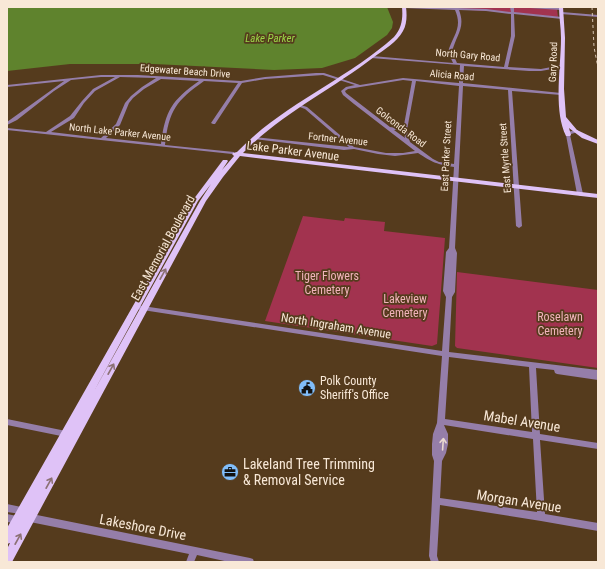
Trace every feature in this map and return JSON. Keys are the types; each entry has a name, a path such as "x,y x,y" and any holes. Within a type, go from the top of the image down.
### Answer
{"main road":[{"name":"East Memorial Boulevard","path":"7,539 91,388 210,191 236,153 298,105 391,42 401,31 405,20 404,7"},
{"name":"Gary Road","path":"562,12 562,94 566,132 568,135"},
{"name":"East Memorial Boulevard","path":"7,560 19,517 85,417 184,222 209,180 270,120 336,79"},
{"path":"564,117 568,124 576,132 598,142"},
{"name":"Lake Parker Avenue","path":"236,153 254,158 455,178"},
{"name":"Lake Parker Avenue","path":"236,153 579,192 598,196"},
{"path":"229,164 242,158 254,158"},
{"name":"Lake Parker Avenue","path":"579,192 598,191"},
{"path":"184,222 183,231 186,233"},
{"path":"85,417 83,415 84,408 91,388"}],"street":[{"path":"404,7 456,8 512,13 562,12"},
{"path":"506,68 512,41 512,7"},
{"path":"530,7 598,16"},
{"path":"456,8 460,16 460,25 450,52 456,64"},
{"name":"North Gary Road","path":"374,54 462,65 506,68 541,70 562,66"},
{"name":"East Parker Street","path":"432,560 438,461 443,454 444,432 441,423 449,297 452,292 455,178 462,65"},
{"name":"Edgewater Beach Drive","path":"7,86 70,79 120,76 241,82 265,78 316,74 360,86"},
{"path":"47,133 72,117 86,97 94,90 120,76"},
{"path":"102,139 118,125 127,103 132,97 161,77"},
{"path":"7,124 25,113 48,93 70,79"},
{"path":"163,145 164,125 169,112 182,95 203,80"},
{"name":"Alicia Road","path":"343,91 347,88 394,80 562,94"},
{"path":"408,143 406,126 414,81"},
{"path":"213,123 241,82"},
{"path":"7,92 14,85"},
{"name":"East Myrtle Street","path":"510,89 519,226"},
{"name":"Golconda Road","path":"343,91 344,94 434,162 456,166"},
{"path":"298,105 306,108 353,148"},
{"path":"388,128 399,129 406,126"},
{"name":"North Lake Parker Avenue","path":"7,129 236,153"},
{"path":"576,132 569,133 568,135 579,192"},
{"path":"87,138 109,133"},
{"path":"109,133 108,137 111,140"},
{"name":"Fortner Avenue","path":"254,138 353,148 404,155 419,151"},
{"name":"North Ingraham Avenue","path":"140,308 446,354 532,366 598,373"},
{"path":"532,366 541,517"},
{"name":"North Ingraham Avenue","path":"532,366 598,378"},
{"path":"7,422 66,434"},
{"name":"Mabel Avenue","path":"441,423 598,446"},
{"name":"Morgan Avenue","path":"436,501 598,527"},
{"name":"Lakeshore Drive","path":"7,508 19,517 250,562"},
{"path":"190,562 194,551"}],"green space":[{"path":"414,7 510,7 557,9 558,17 507,12"},
{"path":"303,216 344,221 345,218 385,222 384,231 445,238 437,344 432,346 265,321"},
{"name":"Roselawn Cemetery","path":"457,272 598,290 598,368 457,348 455,346"}],"water":[{"name":"Lake Parker","path":"7,7 387,7 393,22 392,28 387,35 355,58 322,68 274,70 154,64 70,64 7,71"}],"railway":[{"path":"592,7 594,47 598,68"}],"place":[{"name":"Polk County Sheriff's Office","path":"307,388"},
{"name":"Lakeland Tree Trimming & Removal Service","path":"230,472"}],"park label":[{"name":"Tiger Flowers Cemetery","path":"327,283"},
{"name":"Lakeview Cemetery","path":"405,306"}]}
